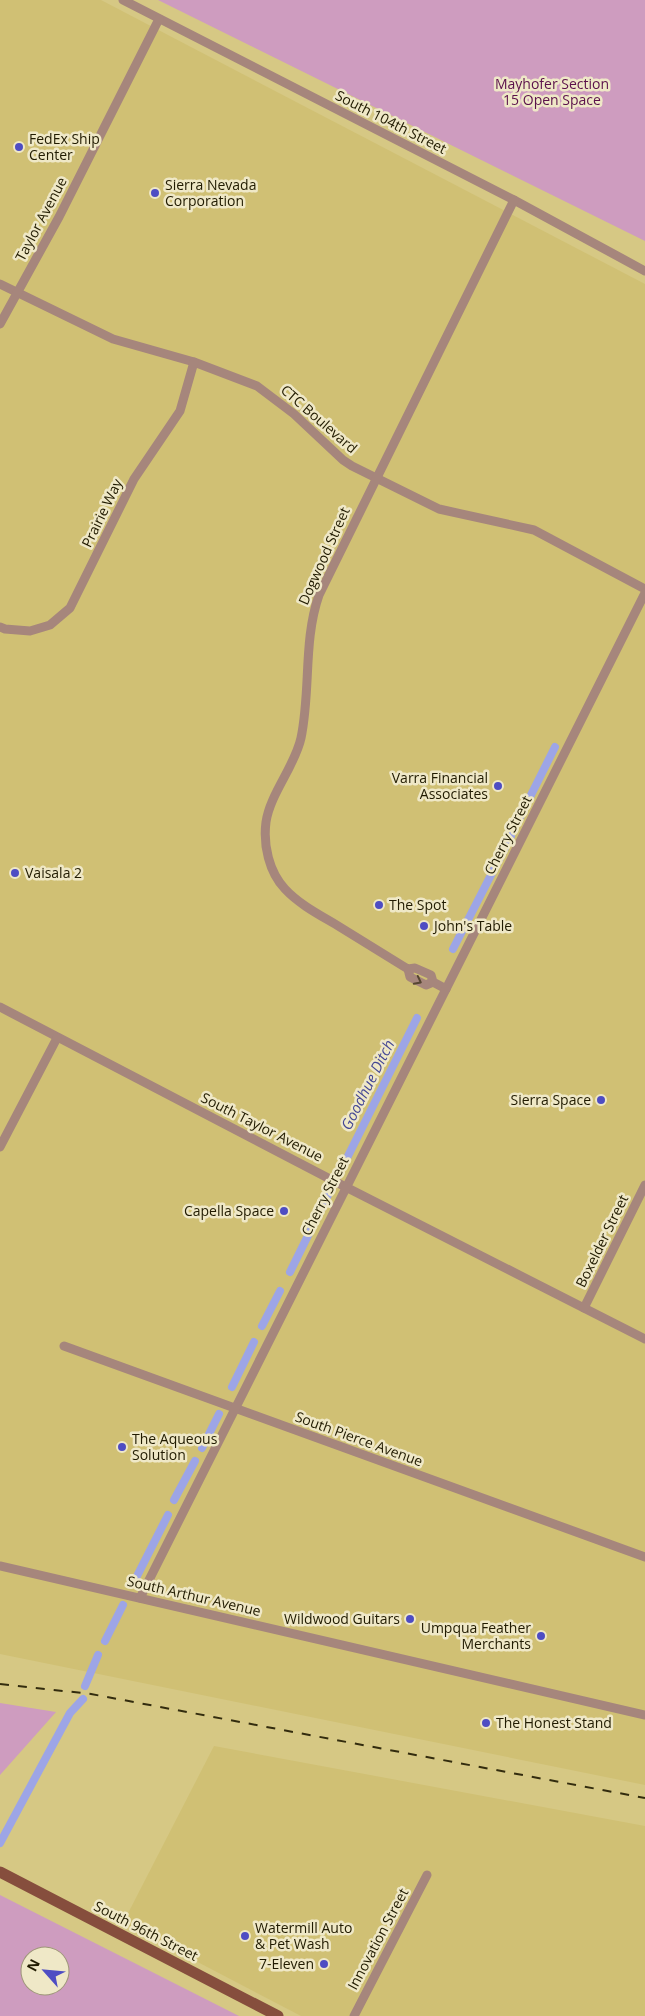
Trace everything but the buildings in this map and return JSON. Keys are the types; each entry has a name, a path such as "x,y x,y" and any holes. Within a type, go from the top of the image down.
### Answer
{"main road":[{"name":"South 96th Street","path":"0,1872 278,2016"}],"street":[{"name":"South 104th Street","path":"123,0 514,200 645,271"},
{"name":"Taylor Avenue","path":"0,324 18,293 159,19"},
{"name":"Dogwood Street","path":"446,989 433,982 426,985 410,977 408,968 300,902 285,888 272,869 266,846 266,820 300,745 305,718 311,622 316,602 327,576 514,200"},
{"name":"CTC Boulevard","path":"0,284 113,339 194,362 236,377 264,390 294,414 344,460 376,477 445,511 534,530 645,591"},
{"name":"Prairie Way","path":"0,626 6,629 30,631 50,625 70,608 134,479 180,411 194,362"},
{"name":"Cherry Street","path":"140,1598 645,591"},
{"name":"South Taylor Avenue","path":"0,1007 645,1339"},
{"path":"0,1147 57,1038"},
{"name":"Boxelder Street","path":"584,1308 645,1186"},
{"name":"South Pierce Avenue","path":"64,1346 645,1557"},
{"name":"South Arthur Avenue","path":"0,1566 645,1715"},
{"name":"Innovation Street","path":"354,2016 427,1875"}],"shaded area":[{"path":"0,0 101,0 645,284 645,1785 0,1654"},
{"path":"214,1746 645,1826 645,2016 301,2016 123,1923"}],"green space":[{"name":"Mayhofer Section 15 Open Space","path":"158,0 645,0 645,241"},
{"path":"0,1703 56,1712 0,1775"},
{"path":"0,1895 239,2016 0,2016"}],"waterway":[{"name":"Goodhue Ditch","path":"519,819 555,747"},
{"name":"Goodhue Ditch","path":"453,949 511,836"},
{"name":"Goodhue Ditch","path":"344,1164 417,1018"},
{"name":"Goodhue Ditch","path":"290,1272 330,1191"},
{"name":"Goodhue Ditch","path":"262,1326 280,1291"},
{"name":"Goodhue Ditch","path":"232,1387 254,1342"},
{"name":"Goodhue Ditch","path":"202,1448 219,1414"},
{"name":"Goodhue Ditch","path":"174,1500 195,1461"},
{"name":"Goodhue Ditch","path":"134,1582 168,1515"},
{"name":"Goodhue Ditch","path":"105,1641 123,1605"},
{"name":"Goodhue Ditch","path":"85,1686 98,1655"},
{"name":"Goodhue Ditch","path":"0,1843 70,1713 83,1699"}],"railway":[{"path":"0,1684 91,1694 645,1798"}],"place":[{"name":"FedEx Ship Center","path":"19,147"},
{"name":"Sierra Nevada Corporation","path":"155,193"},
{"name":"Varra Financial Associates","path":"498,786"},
{"name":"Vaisala 2","path":"15,873"},
{"name":"The Spot","path":"379,905"},
{"name":"John's Table","path":"424,926"},
{"name":"Sierra Space","path":"601,1100"},
{"name":"Capella Space","path":"284,1211"},
{"name":"The Aqueous Solution","path":"122,1447"},
{"name":"Wildwood Guitars","path":"410,1619"},
{"name":"Umpqua Feather Merchants","path":"541,1636"},
{"name":"The Honest Stand","path":"486,1723"},
{"name":"Watermill Auto & Pet Wash","path":"245,1936"},
{"name":"7-Eleven","path":"324,1964"}]}
